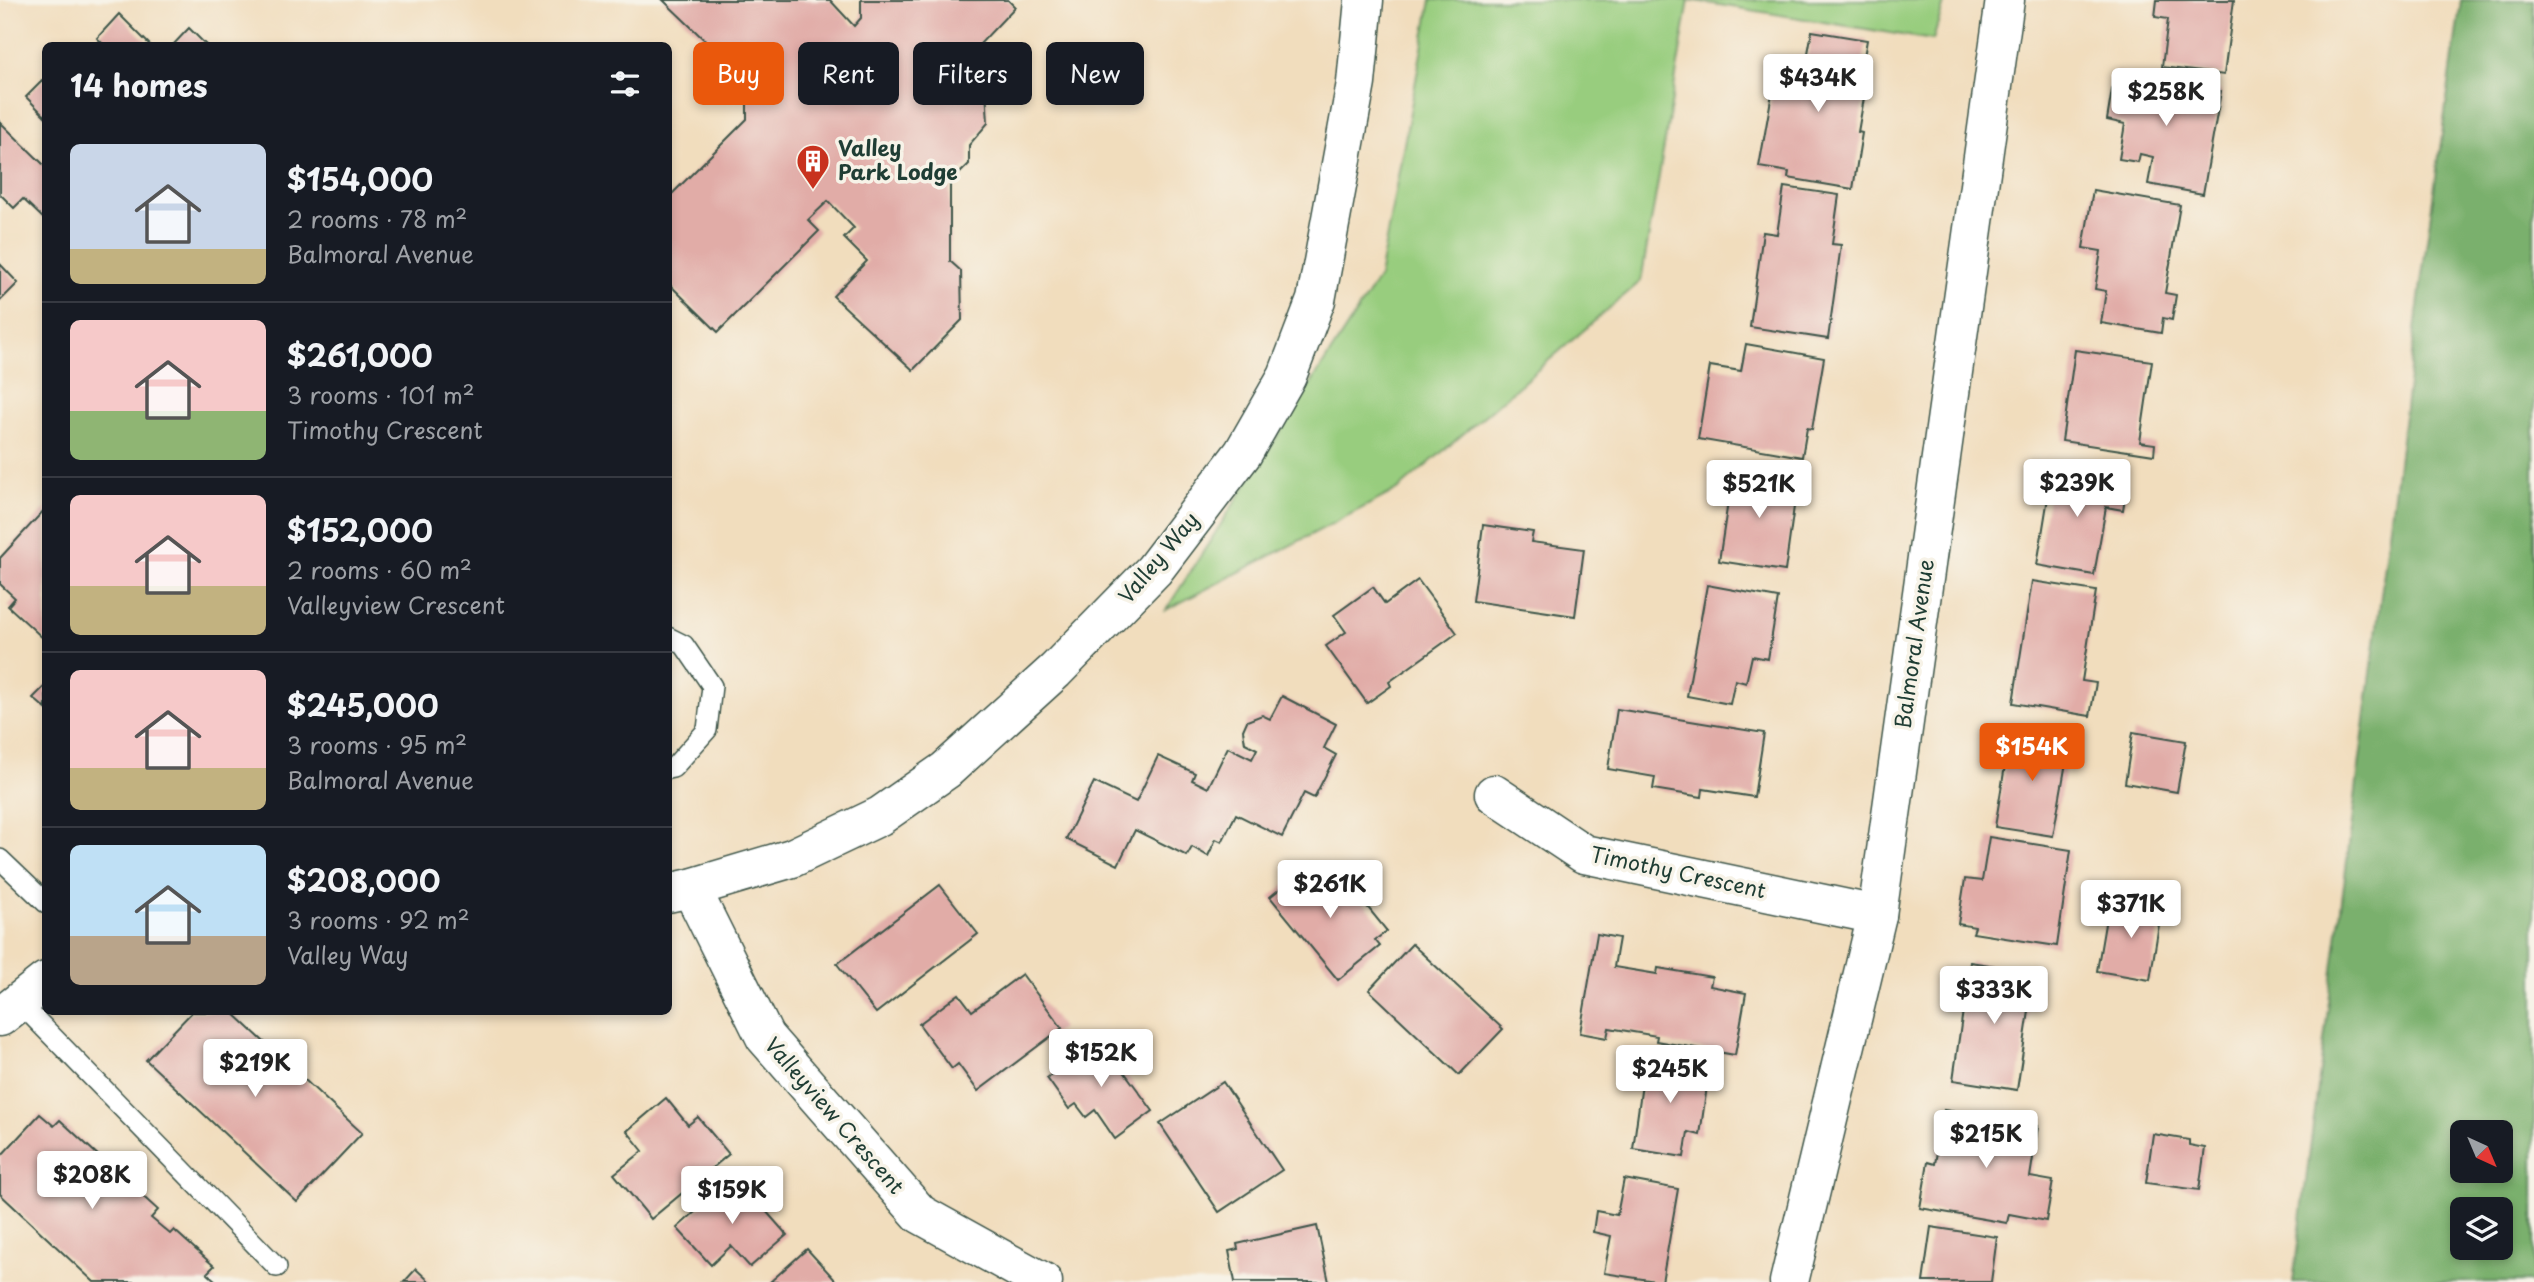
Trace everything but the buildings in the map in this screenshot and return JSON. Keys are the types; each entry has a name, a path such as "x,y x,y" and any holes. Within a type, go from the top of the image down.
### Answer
{"street":[{"name":"Valley Way","path":"680,891 792,858 880,816 946,770 1055,671 1154,570 1243,453 1287,376 1316,300 1356,83 1364,0"},
{"name":"Balmoral Avenue","path":"1789,1282 1877,915 2005,0"},
{"name":"Timothy Crescent","path":"1494,794 1584,854 1877,915"},
{"name":"Valleyview Crescent","path":"680,891 765,1037 920,1214 1043,1282"}],"lane":[{"path":"672,639 684,645 712,686 708,730 672,768"},
{"path":"0,859 42,899"},
{"path":"21,1000 278,1267"}],"green space":[{"path":"1431,0 1689,0 1641,281 1399,489 1166,610 1379,277"},
{"path":"1689,0 1945,0 1933,40"},
{"path":"2461,0 2534,0 2534,1282 2293,1282 2421,283"}],"place":[{"name":"Valley Park Lodge","path":"813,191"}]}
